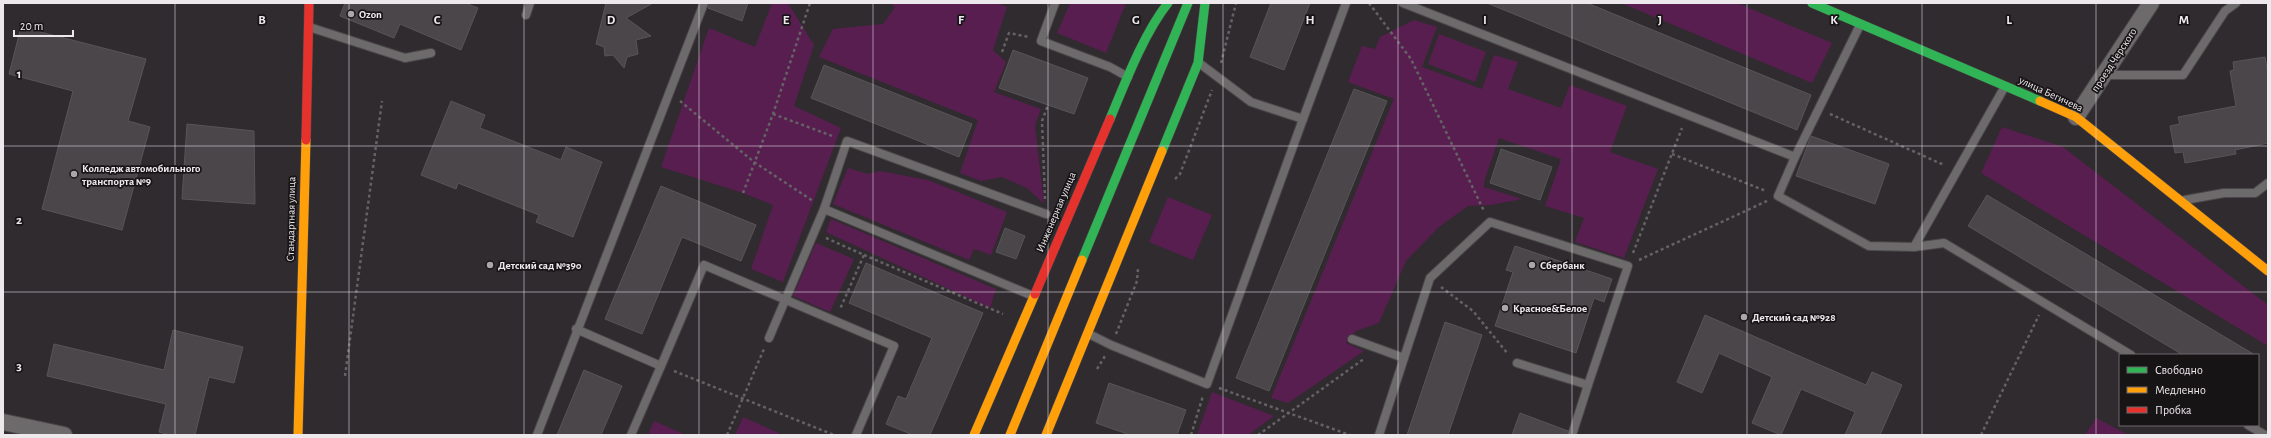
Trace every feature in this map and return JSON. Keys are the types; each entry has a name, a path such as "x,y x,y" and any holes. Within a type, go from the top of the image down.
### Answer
{"street":[{"name":"Стандартная улица","path":"298,435 309,3"},
{"name":"Инженерная улица","path":"974,435 1128,77 1160,13 1168,3"},
{"path":"1010,435 1188,3"},
{"path":"1047,433 1089,334 1198,63 1205,3"},
{"name":"улица Бегичева","path":"1812,3 2076,117 2268,271"},
{"name":"проезд Черского","path":"2076,117 2151,3"},
{"path":"3,422 64,435"}],"lane":[{"path":"526,15 530,3"},
{"path":"537,435 576,329 704,3"},
{"path":"1055,3 1041,40 1110,67 1128,77"},
{"path":"1089,334 1111,345 1207,384 1346,3"},
{"path":"1403,3 1687,116 1795,157"},
{"path":"2104,75 2183,75 2225,11 2236,3"},
{"path":"1861,24 1795,157 1778,196 1869,246 1914,247 1944,243 2129,354"},
{"path":"308,27 405,58 431,53"},
{"path":"1198,63 1251,102 1303,119"},
{"path":"1914,247 2005,86"},
{"path":"769,338 824,209 847,142 1046,214"},
{"path":"2180,201 2224,193 2255,193 2268,183"},
{"path":"824,209 1033,296"},
{"path":"1379,435 1430,278 1490,222 1628,266 1572,435"},
{"path":"631,435 704,265 894,346 856,435"},
{"path":"576,329 661,366"},
{"path":"1352,339 1404,358"},
{"path":"1517,363 1588,385"},
{"path":"2250,426 2265,435"},
{"path":"1047,433 1059,435"}],"path":[{"path":"743,193 773,114 810,3"},
{"path":"1369,3 1411,59 1490,222"},
{"path":"1002,52 1009,33 1041,40"},
{"path":"669,91 754,162 824,209"},
{"path":"345,376 382,101"},
{"path":"1046,214 1042,121 1048,105"},
{"path":"1819,109 1957,170"},
{"path":"773,114 847,142"},
{"path":"1628,266 1687,116"},
{"path":"1672,154 1778,196"},
{"path":"1628,266 1778,196"},
{"path":"814,232 1004,314"},
{"path":"835,321 864,254"},
{"path":"1430,278 1473,311 1502,349"},
{"path":"1981,435 2044,303"},
{"path":"727,435 769,338"},
{"path":"1258,435 1378,349"},
{"path":"661,366 834,435"},
{"path":"1191,435 1207,384 1350,435"}],"shaded area":[{"path":"772,3 788,3 814,45 794,106 841,128 783,282 751,269 773,205 743,193 661,167 709,28 755,47"},
{"path":"890,3 997,3 1007,7 993,50 1006,62 994,92 1041,109 1035,125 1044,204 1027,188 1002,177 981,181 960,173 978,120 819,57 833,29 883,24 895,7"},
{"path":"1070,3 1126,3 1106,53 1057,33"},
{"path":"1621,3 1737,3 1832,43 1812,83"},
{"path":"1414,20 1437,27 1422,67 1482,89 1494,55 1518,62 1508,89 1561,108 1570,85 1627,106 1610,152 1658,169 1624,258 1575,242 1584,218 1545,206 1561,159 1499,138 1485,179 1484,187 1522,199 1491,205 1468,206 1439,227 1406,261 1379,323 1356,331 1346,343 1364,351 1288,403 1271,398 1394,99 1348,82 1362,46 1375,49 1380,37"},
{"path":"1439,34 1486,52 1475,82 1428,64"},
{"path":"2002,127 2063,147 2268,305 2268,346 1981,173"},
{"path":"848,168 868,174 880,171 928,180 1007,212 991,255 974,249 969,260 833,204"},
{"path":"1168,197 1212,215 1193,260 1149,242"},
{"path":"831,219 996,289 990,308 826,232"},
{"path":"816,243 854,259 830,312 793,296"},
{"path":"1212,392 1274,416 1248,435 1197,435"},
{"path":"743,417 783,435 735,435"},
{"path":"2096,418 2129,435 2085,435"},
{"path":"654,421 686,435 648,435"}],"building":[{"path":"345,3 465,3 478,8 461,50 400,24 394,38 340,16"},
{"path":"606,3 653,3 626,18 651,36 636,40 638,54 627,57 624,68 613,55 605,56 604,47 596,44"},
{"path":"709,3 748,3 742,21 708,8"},
{"path":"1271,3 1310,3 1284,70 1250,57"},
{"path":"1487,3 1587,3 1811,95 1797,130"},
{"path":"21,27 146,59 128,121 150,127 122,230 42,209 73,91 9,74"},
{"path":"1013,50 1088,78 1074,114 999,88"},
{"path":"2265,57 2268,74 2268,143 2235,150 2236,154 2185,163 2183,152 2175,153 2170,126 2180,124 2178,117 2236,106 2230,71 2234,70 2233,62"},
{"path":"824,65 972,124 959,157 811,98"},
{"path":"1354,89 1387,101 1269,391 1236,378"},
{"path":"451,101 485,115 480,128 561,160 566,147 602,162 573,237 536,222 539,215 458,183 456,189 421,175"},
{"path":"187,124 254,131 255,204 182,199"},
{"path":"1811,136 1889,164 1875,204 1796,176"},
{"path":"1501,149 1552,167 1540,200 1490,183"},
{"path":"661,186 756,225 741,261 682,237 642,334 605,319"},
{"path":"1987,195 2253,354 2181,354 1968,226"},
{"path":"1005,228 1025,236 1016,259 996,252"},
{"path":"1515,246 1612,279 1604,302 1594,298 1576,353 1495,326 1513,272 1506,270"},
{"path":"866,263 983,313 930,435 913,435 886,424 898,396 906,399 932,338 849,303"},
{"path":"1705,315 1866,385 1872,372 1902,385 1880,435 1845,435 1855,412 1801,389 1781,435 1752,423 1772,377 1719,353 1702,393 1677,382"},
{"path":"1445,322 1482,335 1448,435 1407,435"},
{"path":"173,330 243,347 234,383 209,377 195,435 170,435 159,432 166,404 47,376 54,344 164,370"},
{"path":"584,370 622,386 601,435 557,435"},
{"path":"1109,383 1186,410 1177,435 1130,435 1096,423"},
{"path":"1520,413 1568,431 1567,435 1512,435"}],"traffic: fast":[{"path":"1110,119 1143,43 1159,15 1168,3"},
{"path":"1082,260 1188,3"},
{"path":"1162,151 1198,63 1205,3"},
{"path":"1812,3 2040,101"}],"traffic: slow":[{"path":"2040,101 2076,117 2268,271"},
{"path":"298,435 306,140"},
{"path":"1046,435 1162,151"},
{"path":"1010,435 1082,260"},
{"path":"974,435 1035,294"}],"traffic: jam":[{"path":"306,140 309,3"},
{"path":"1035,294 1110,119"}],"place":[{"name":"Ozon","path":"351,14"},
{"name":"Колледж автомобильного транспорта №9","path":"74,174"},
{"name":"Детский сад №390","path":"490,265"},
{"name":"Сбербанк","path":"1532,265"},
{"name":"Красное&Белое","path":"1505,308"},
{"name":"Детский сад №928","path":"1744,317"}]}
